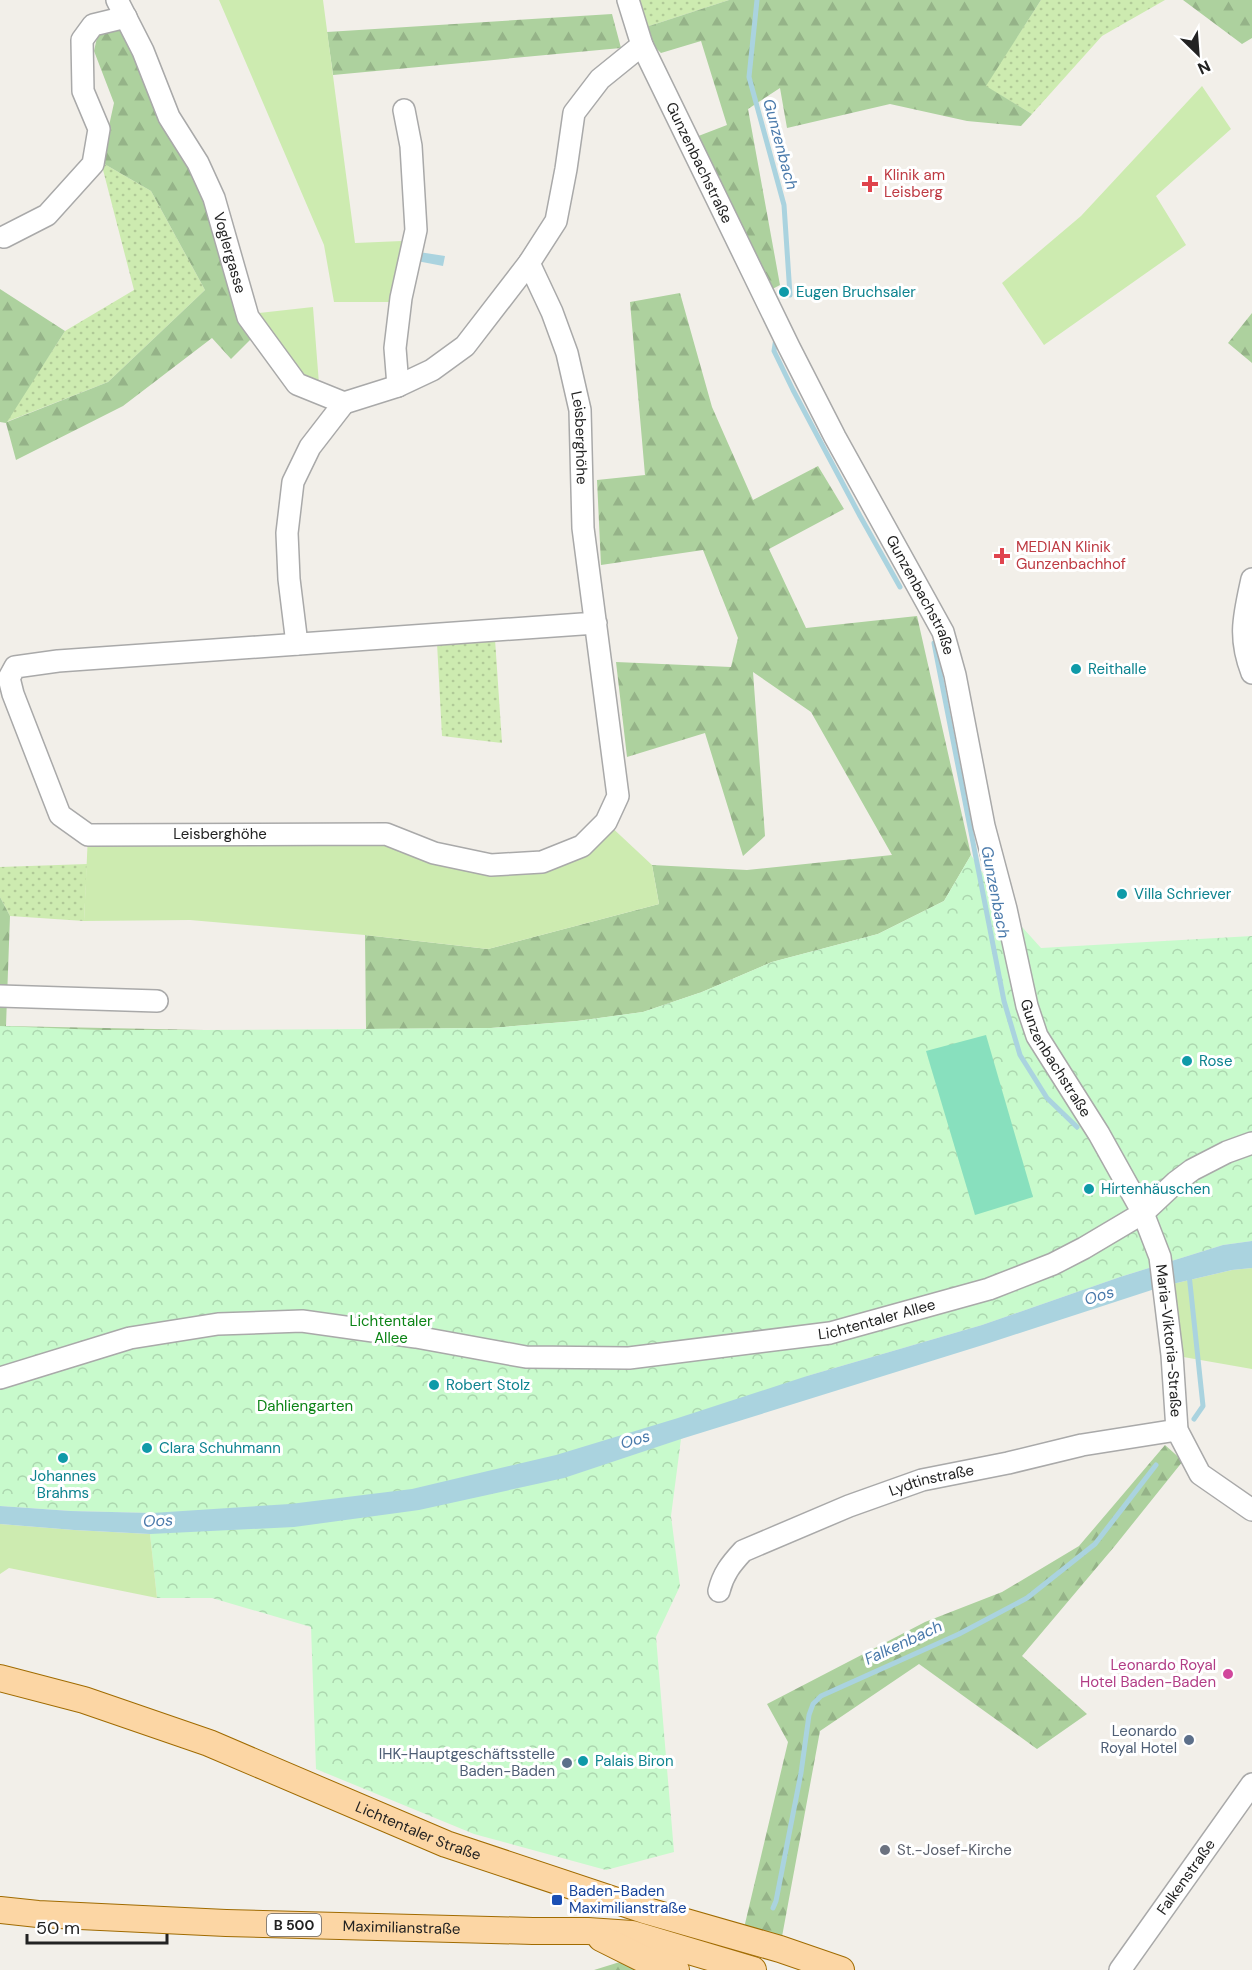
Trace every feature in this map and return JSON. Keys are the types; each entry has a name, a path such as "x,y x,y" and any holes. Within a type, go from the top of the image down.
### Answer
{"main road":[{"name":"Lichtentaler Straße","path":"5,1679 84,1700 209,1743 446,1844 644,1910 780,1949 841,1970"},
{"name":"Maximilianstraße","path":"0,1910 38,1914 226,1923 588,1931 632,1935 753,1970"},
{"name":"Maximilianstraße","path":"588,1931 649,1962 676,1970"}],"street":[{"name":"Gunzenbachstraße","path":"628,0 642,45 797,364 943,632 955,675 984,826 1027,1006 1037,1036 1099,1134 1143,1213"},
{"name":"Voglergasse","path":"4,237 46,215 93,164 99,129 83,91 82,40 93,25 122,9 143,51 169,117 198,163 214,198 248,317 297,384 344,403"},
{"path":"297,644 289,579 287,533 293,482 310,447 344,403 398,386 432,369 465,346 529,263 555,221 566,169 574,113 600,80 642,45"},
{"path":"398,386 395,348 401,298 416,230 411,146 404,110"},
{"name":"Leisberghöhe","path":"529,263 552,312 567,353 580,410 583,528 596,623 618,796 606,822 582,846 542,862 491,865 434,853 386,834 88,835 60,815 13,694 9,678 11,665 596,623"},
{"path":"1252,579 1243,620 1245,654 1252,673"},
{"path":"0,996 157,1001"},
{"name":"Lichtentaler Allee","path":"0,1378 130,1338 218,1324 302,1321 416,1337 526,1357 629,1358 830,1333 956,1299 1022,1277 1084,1248 1143,1213 1192,1170 1227,1152 1252,1143"},
{"name":"Maria-Viktoria-Straße","path":"1143,1213 1160,1257 1177,1430 1200,1474 1252,1510"},
{"name":"Lydtinstraße","path":"719,1591 723,1577 743,1551 849,1506 922,1480 1082,1445 1177,1430"},
{"name":"Falkenstraße","path":"1120,1970 1252,1784"}],"green space":[{"path":"219,0 323,0 355,243 402,241 394,302 334,302 324,245"},
{"path":"628,0 729,0 637,30"},
{"path":"729,0 1041,0 986,86 1032,114 1021,126 967,121 890,104 787,128 780,88 748,109 780,285 763,294 688,140 727,125 701,41 661,53 637,30"},
{"path":"1041,0 1165,0 1102,36 1032,114 985,86"},
{"path":"1183,0 1252,0 1252,38 1242,44"},
{"path":"612,14 621,48 333,75 327,32"},
{"path":"124,22 214,198 254,336 231,359 212,338 123,406 16,460 6,423 0,422 0,289 65,331 7,422 108,382 205,290 151,191 101,162 114,103 94,51 98,33"},
{"path":"1202,86 1231,129 1156,196 1186,245 1044,345 1002,283 1081,216"},
{"path":"101,162 151,191 205,290 108,382 6,422 65,331 134,290"},
{"path":"680,293 712,407 753,500 818,466 844,509 769,549 806,628 917,616 971,855 944,901 878,934 772,962 702,992 643,1012 577,1021 491,1028 366,1029 365,935 488,949 659,904 652,865 747,870 892,855 811,712 753,672 765,836 743,856 705,733 627,757 616,662 731,667 738,638 703,550 601,565 597,480 645,475 630,302"},
{"path":"313,307 319,384 300,378 259,313"},
{"path":"1252,313 1252,363 1228,343"},
{"path":"495,639 502,743 442,736 437,643"},
{"path":"606,822 652,865 659,904 488,949 365,935 190,920 84,921 88,835 323,833 434,853 542,862"},
{"name":"Lichtentaler Allee","path":"971,855 1006,909 1041,948 1252,936 1252,1241 1223,1245 1120,1277 982,1325 807,1376 681,1439 671,1516 680,1586 656,1637 674,1852 606,1870 474,1834 316,1769 311,1627 212,1598 157,1598 150,1534 151,1513 0,1506 0,1026 99,1030 491,1028 577,1021 643,1012 702,992 772,962 878,934 944,901"},
{"path":"87,864 84,921 10,916 0,897 0,867"},
{"path":"0,897 10,916 6,1026 204,1030 0,1054"},
{"path":"986,1035 1033,1197 975,1215 926,1051"},
{"path":"1252,1268 1252,1369 1172,1355 1164,1286 1232,1270"},
{"path":"1165,1445 1183,1461 1022,1656 1087,1714 1037,1749 919,1664 820,1731 781,1942 744,1928 788,1742 767,1704 925,1622 1002,1592 1079,1546"},
{"path":"0,1524 150,1534 157,1598 9,1568 0,1574"},
{"path":"623,1961 640,1970 594,1970"}],"water":[{"path":"419,252 445,256 443,266 417,261"},
{"name":"Oos","path":"1252,1241 1252,1268 1232,1270 1164,1286 564,1478 419,1510 294,1527 150,1534 0,1524 0,1506 152,1513 290,1504 412,1489 556,1455 807,1376 982,1325 1120,1277 1223,1245"}],"waterway":[{"name":"Gunzenbach","path":"757,0 749,77 784,205 790,295"},
{"name":"Gunzenbach","path":"776,338 774,351 793,390 900,587"},
{"name":"Gunzenbach","path":"934,643 1004,1001 1020,1055 1047,1098 1077,1127"},
{"name":"Falkenbach","path":"1189,1274 1203,1406 1194,1419"},
{"name":"Falkenbach","path":"773,1908 801,1773 809,1715 813,1704 821,1696 959,1634 1027,1598 1095,1544 1156,1465"}],"place":[{"name":"Klinik am Leisberg","path":"870,184"},
{"name":"Eugen Bruchsaler","path":"784,292"},
{"name":"MEDIAN Klinik Gunzenbachhof","path":"1002,556"},
{"name":"Reithalle","path":"1076,669"},
{"name":"Villa Schriever","path":"1122,894"},
{"name":"Rose","path":"1187,1061"},
{"name":"Hirtenhäuschen","path":"1089,1189"},
{"name":"Robert Stolz","path":"434,1385"},
{"name":"Clara Schuhmann","path":"147,1448"},
{"name":"Johannes Brahms","path":"63,1458"},
{"name":"Leonardo Royal Hotel Baden-Baden","path":"1228,1674"},
{"name":"Leonardo Royal Hotel","path":"1189,1740"},
{"name":"Palais Biron","path":"583,1761"},
{"name":"IHK-Hauptgeschäftsstelle Baden-Baden","path":"567,1763"},
{"name":"St.-Josef-Kirche","path":"885,1850"},
{"name":"Baden-Baden Maximilianstraße","path":"557,1900"}],"park label":[{"name":"Dahliengarten","path":"305,1406"}]}
